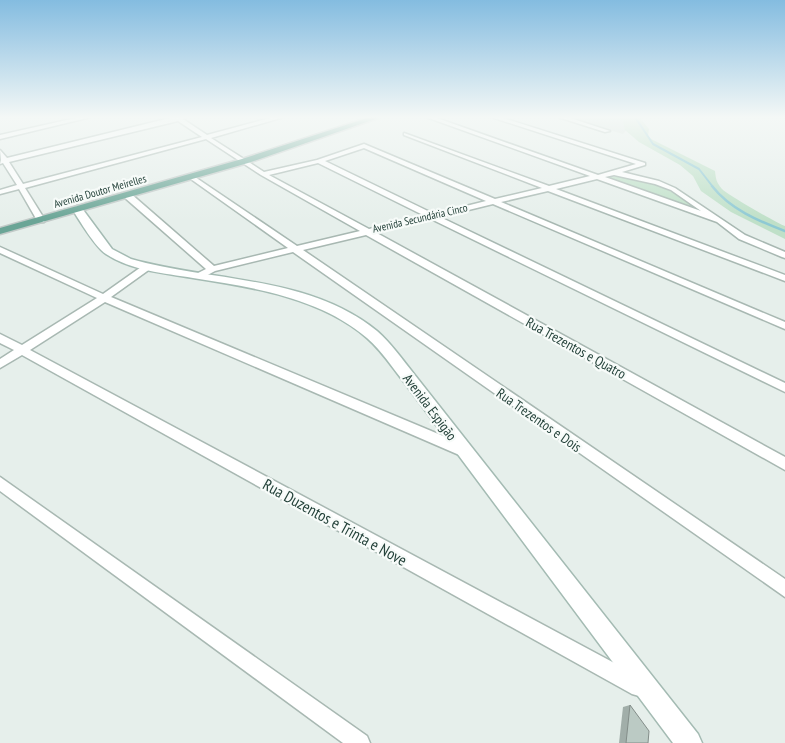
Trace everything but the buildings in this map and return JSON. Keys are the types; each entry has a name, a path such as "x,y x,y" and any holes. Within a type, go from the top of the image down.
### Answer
{"main road":[{"name":"Avenida Doutor Meirelles","path":"0,231 271,152"}],"street":[{"path":"0,152 3,161 41,220"},
{"path":"3,161 41,152"},
{"path":"0,192 154,152"},
{"name":"Rua Trezentos e Quatro","path":"231,152 263,174 785,464"},
{"path":"263,174 320,161 347,152"},
{"path":"377,152 785,326"},
{"path":"453,152 785,278"},
{"path":"529,152 720,220"},
{"name":"Avenida Secundária Cinco","path":"206,272 366,231 613,173 643,164 605,152"},
{"path":"320,161 785,388"},
{"path":"613,173 657,182 685,195 742,237 785,254"},
{"name":"Rua Trezentos e Dois","path":"190,176 293,250 785,589"},
{"path":"127,195 206,272"},
{"name":"Avenida Espigão","path":"77,209 108,251 127,261 147,266 206,272 302,299 333,311 366,330 388,352 409,378 462,450 689,743"},
{"path":"0,250 104,298 462,450"},
{"path":"0,364 104,298 147,266"},
{"name":"Rua Duzentos e Trinta e Nove","path":"0,338 588,661 648,692"},
{"path":"0,483 360,743"}],"green space":[{"path":"656,152 676,152 715,171 717,182 725,192 785,226 785,239 731,212 701,191 693,176 680,165"},
{"path":"607,177 635,179 660,186 706,213"}],"waterway":[{"path":"667,152 699,169 713,187"},
{"path":"712,186 736,208 785,231"}]}
